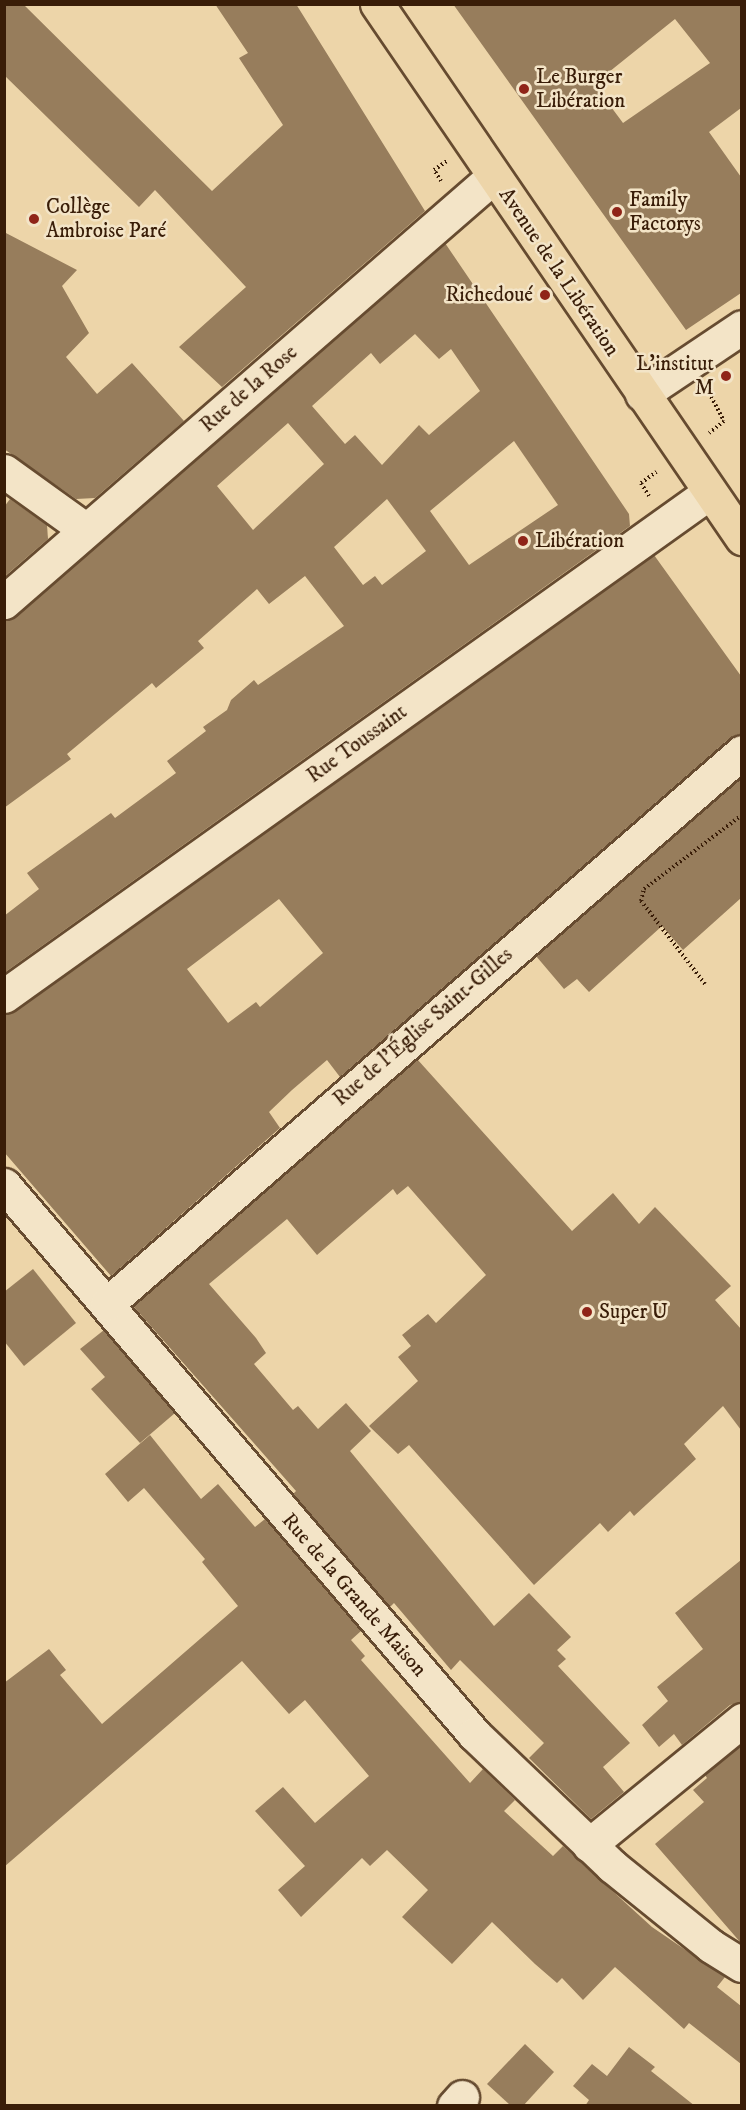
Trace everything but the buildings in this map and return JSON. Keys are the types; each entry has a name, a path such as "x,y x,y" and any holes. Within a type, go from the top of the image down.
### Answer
{"main road":[{"name":"Avenue de la Libération","path":"377,4 741,538"}],"street":[{"name":"Rue de la Rose","path":"4,602 494,176"},
{"path":"642,393 741,327"},
{"path":"4,471 86,530"},
{"name":"Rue Toussaint","path":"4,996 710,492"},
{"name":"Rue de l'Église Saint-Gilles","path":"107,1304 741,752"},
{"name":"Rue de la Grande Maison","path":"4,1185 474,1734 589,1845 711,1946 741,1965"},
{"path":"589,1845 741,1720"}],"path":[{"path":"446,189 434,170 453,157"},
{"path":"704,437 724,421 707,394 707,382"},
{"path":"654,503 641,483 662,468"},
{"path":"705,984 641,900 644,889 741,815"}],"place":[{"name":"Le Burger Libération","path":"524,89"},
{"name":"Family Factorys","path":"617,212"},
{"name":"Collège Ambroise Paré","path":"34,219"},
{"name":"Richedoué","path":"545,295"},
{"name":"L'institut M","path":"726,376"},
{"name":"Libération","path":"523,541"},
{"name":"Super U","path":"587,1312"}]}
